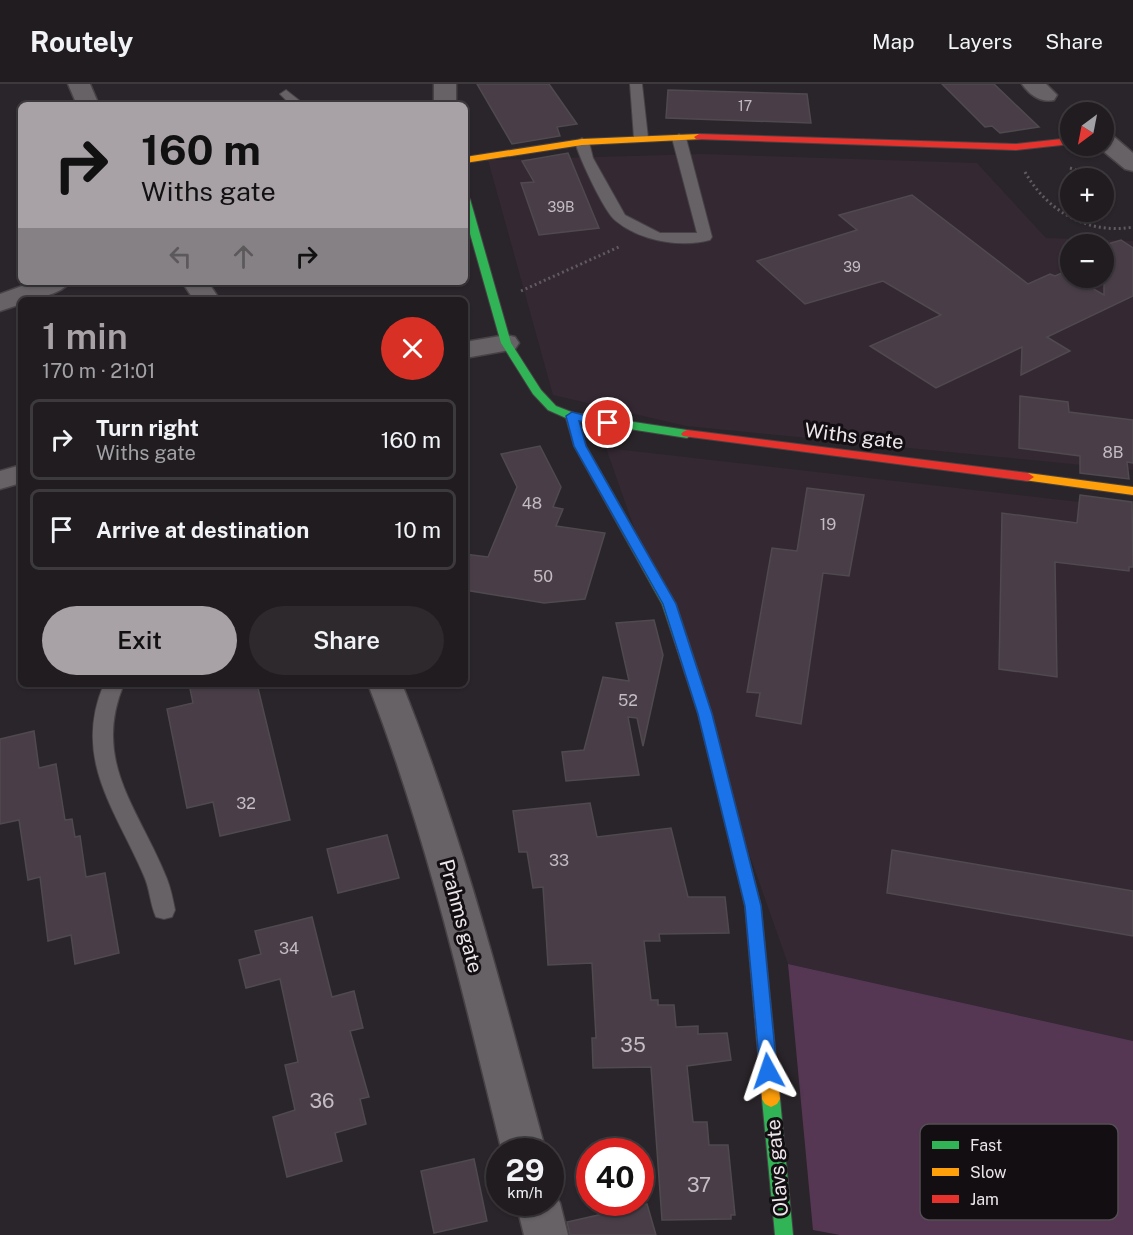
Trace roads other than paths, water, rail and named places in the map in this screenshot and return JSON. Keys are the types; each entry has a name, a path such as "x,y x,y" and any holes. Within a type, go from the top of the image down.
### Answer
{"street":[{"path":"79,84 87,102"},
{"path":"444,84 445,102"},
{"path":"1114,138 1133,135"},
{"path":"468,160 582,142 641,138 742,136 1016,147 1060,142"},
{"path":"1114,148 1133,164"},
{"path":"468,210 506,343 537,392 552,408 572,416"},
{"path":"0,303 49,285"},
{"path":"468,349 506,343"},
{"name":"Withs gate","path":"572,416 626,426 1133,491"},
{"name":"Olavs gate","path":"572,416 580,446 669,604 705,714 753,906 784,1235"},
{"path":"0,480 18,475"},
{"name":"Prahms gate","path":"386,687 406,735 451,876 520,1138"},
{"path":"541,1216 546,1235"}],"lane":[{"path":"636,84 641,138"},
{"path":"286,94 295,102"},
{"path":"582,142 586,158 620,218 657,237 705,237 679,138"},
{"path":"112,687 105,699 101,729 104,757 118,799 157,881 164,910"}]}
